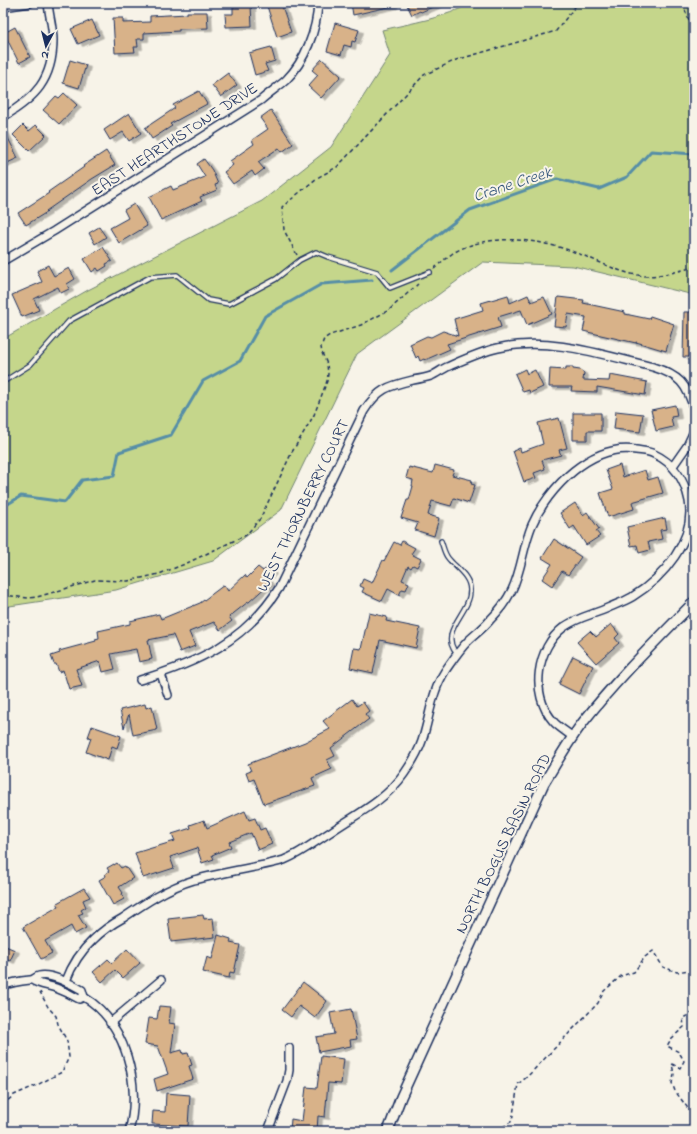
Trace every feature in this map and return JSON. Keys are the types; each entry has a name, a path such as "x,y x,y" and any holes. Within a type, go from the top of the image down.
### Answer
{"street":[{"path":"3,7 30,3"},
{"path":"3,117 27,101 42,86 52,61 53,39 48,3"},
{"name":"EAST HEARTHSTONE DRIVE","path":"3,261 54,231 261,100 286,80 305,53 313,32 318,3"},
{"name":"WEST THORNBERRY COURT","path":"140,680 161,674 208,655 228,642 265,608 279,588 360,418 370,402 380,392 392,385 430,376 475,355 498,348 536,345 571,348 666,371 680,380 691,398 694,410"},
{"path":"673,466 687,446 694,431"},
{"path":"66,981 70,969 92,940 104,930 165,891 190,881 285,860 308,848 386,795 403,777 415,756 422,741 436,688 445,672 467,642 490,621 510,593 520,572 531,528 540,510 554,489 576,470 593,459 611,451 629,449 652,452 673,466 687,488 691,510 689,528 679,551 658,577 632,596 605,610 578,618 561,629 545,649 539,669 540,688 544,705 553,721 573,736"},
{"name":"NORTH BOGUS BASIN ROAD","path":"388,1131 401,1097 544,782 584,721 625,673 694,602"},
{"path":"161,674 168,695"},
{"path":"3,986 22,980 32,980 39,976 66,981 82,990 84,997 96,1007 110,1023 122,1042 128,1058 132,1075 134,1101 129,1131"},
{"path":"32,980 39,984 66,992 79,999 84,997"},
{"path":"110,1023 161,980"},
{"path":"268,1131 287,1081 289,1070 289,1048"}],"lane":[{"path":"3,382 30,365 69,320 150,277 177,275 208,300 229,304 276,279 300,260 316,252 377,272 390,288 430,272"},
{"path":"441,541 447,557 468,580 470,590 468,599 449,637 452,648 457,654"}],"path":[{"path":"300,260 284,230 282,207 317,178 337,167 424,75 456,60 556,31 578,3"},
{"path":"683,3 687,16 694,28"},
{"path":"430,272 454,253 467,248 482,243 516,239 531,240 555,246 618,270 646,276 694,267"},
{"path":"3,595 28,598 37,597 95,580 128,581 140,579 185,564 236,541 246,534 260,519 292,452 314,415 327,381 328,374 327,364 321,347 324,339 330,335 360,325 389,310 419,283"},
{"path":"482,1131 503,1127 512,1121 518,1084 527,1077 598,1003 604,991 621,976 634,972 645,957 653,951 663,967 677,972 694,970"},
{"path":"3,1105 14,1095 62,1072 69,1057 67,1041 58,1024 56,1016 48,1007 39,990"},
{"path":"694,1012 683,1018 684,1027 671,1039 667,1046 679,1052 684,1061 680,1068 672,1064 674,1074 672,1083 675,1091 690,1111 690,1117 694,1120"}],"green space":[{"path":"471,3 694,3 694,295 573,266 483,262 357,354 281,510 213,561 116,590 3,607 3,339 88,290 262,201 331,147 390,55 382,30 451,13"}],"building":[{"path":"266,3 281,3 291,32 277,37"},
{"path":"351,3 393,3 393,6 353,15"},
{"path":"406,3 442,3 412,15"},
{"path":"251,6 252,26 226,27 225,14 233,14 233,7"},
{"path":"187,12 207,12 208,28 179,29 179,31 144,33 144,39 137,39 138,47 134,47 135,52 115,53 113,18 123,18 123,23 150,22 150,16 187,14"},
{"path":"92,20 99,35 78,44 71,29"},
{"path":"335,23 359,30 355,42 352,41 351,47 344,45 341,55 327,51"},
{"path":"15,27 30,57 19,63 4,33"},
{"path":"271,47 275,61 265,64 268,71 255,75 249,53"},
{"path":"322,59 341,76 321,98 308,86 318,75 312,70"},
{"path":"70,60 86,65 79,88 63,83"},
{"path":"228,73 237,85 221,97 212,85"},
{"path":"199,91 207,104 170,124 172,126 152,139 145,128 175,108 173,105"},
{"path":"64,93 77,105 59,124 43,110 56,96 59,98"},
{"path":"271,110 293,144 282,152 279,148 258,162 264,169 255,176 252,171 233,184 224,172 233,165 230,161 254,144 252,140 268,129 260,118"},
{"path":"129,113 141,133 129,141 123,132 110,140 104,130"},
{"path":"23,125 29,131 36,125 46,135 29,151 13,135"},
{"path":"3,128 18,158 3,165"},
{"path":"106,151 115,165 92,179 46,211 47,212 26,225 18,213 49,193 48,192 84,167 83,166"},
{"path":"204,159 212,170 218,184 215,185 217,190 200,197 202,201 161,220 149,197 171,186 173,190 205,177 197,164"},
{"path":"134,204 147,226 119,243 110,228 128,218 124,210"},
{"path":"99,227 106,237 95,244 89,233"},
{"path":"103,247 112,261 106,264 107,266 99,271 97,268 92,272 84,259"},
{"path":"48,265 54,276 69,268 75,279 67,284 69,289 61,293 58,287 34,299 39,310 22,317 12,295 42,282 37,271"},
{"path":"508,295 510,303 528,295 531,302 544,297 552,314 527,325 521,310 498,317 501,327 447,344 450,349 425,360 420,361 418,356 416,358 410,344 427,336 431,337 443,331 458,336 454,319 483,310 481,303"},
{"path":"558,297 584,300 583,303 649,319 650,316 674,324 666,351 636,342 583,331 586,317 568,314 566,327 554,326"},
{"path":"684,312 694,312 694,357 683,357"},
{"path":"566,367 573,367 573,369 580,370 584,373 583,380 609,381 610,375 647,382 645,395 597,387 597,392 571,391 572,387 549,387 550,369 566,370"},
{"path":"525,369 527,374 535,370 543,387 530,393 529,390 523,392 515,374"},
{"path":"675,405 677,416 671,417 673,427 656,431 651,410"},
{"path":"616,411 643,414 640,432 614,429"},
{"path":"573,413 601,413 601,431 587,431 587,440 573,440"},
{"path":"559,418 567,448 559,450 561,455 542,460 545,469 534,473 536,478 524,482 513,451 520,448 521,452 543,444 538,423"},
{"path":"435,465 454,470 452,475 472,480 471,484 475,485 469,503 454,498 451,506 432,501 428,515 439,518 434,536 415,530 418,523 401,518 413,486 413,480 406,478 409,467 433,473"},
{"path":"620,465 623,477 645,470 648,480 658,477 663,493 632,502 634,509 608,517 600,493 613,489 606,470"},
{"path":"575,503 583,515 587,512 599,529 596,531 600,536 586,545 574,526 570,529 560,513"},
{"path":"665,518 667,529 660,530 662,539 648,542 650,550 639,553 637,545 631,546 627,527"},
{"path":"554,539 581,557 568,575 562,571 552,586 542,579 552,564 542,558"},
{"path":"402,541 415,548 411,554 421,559 417,567 413,565 411,568 408,566 402,580 409,583 406,590 402,589 399,595 388,589 382,601 362,592 364,588 360,586 363,579 372,583 394,542 400,545"},
{"path":"258,567 263,571 268,567 272,572 266,578 270,583 249,602 229,617 232,621 220,630 214,622 189,632 195,646 180,652 173,635 148,640 152,659 139,662 136,649 111,654 115,669 103,672 100,661 76,669 82,686 69,689 63,670 59,672 56,664 54,664 51,656 60,653 59,651 96,641 95,639 99,638 98,631 130,624 130,621 159,614 161,619 200,603 224,585 228,591 245,575 247,578"},
{"path":"369,613 387,617 386,621 420,628 416,648 380,640 373,673 350,668 354,648 361,649"},
{"path":"611,624 619,634 615,638 619,643 596,663 577,642 590,631 596,637"},
{"path":"573,656 593,666 579,694 559,684"},
{"path":"352,699 357,706 363,702 369,711 365,714 369,719 331,748 335,756 327,760 332,769 312,778 315,786 264,804 254,779 249,781 246,773 251,771 248,764 305,742 330,729 323,721"},
{"path":"145,704 146,708 152,706 157,730 133,735 129,714 124,728 120,710"},
{"path":"92,726 121,736 117,748 112,746 108,760 86,752 91,738 88,737"},
{"path":"245,811 249,820 255,818 260,830 265,828 272,844 258,850 251,833 229,842 231,847 212,855 214,859 202,863 197,848 170,857 174,868 143,878 135,853 175,841 172,834 191,828 190,825 204,820 207,828"},
{"path":"117,863 121,868 125,866 133,878 119,887 123,893 124,899 113,905 99,880 106,876 105,874 109,871 107,868"},
{"path":"84,888 90,897 83,900 86,907 81,910 83,913 78,915 86,928 75,934 71,926 45,941 52,953 41,959 23,927 59,906 57,903"},
{"path":"203,915 204,919 213,918 215,937 171,942 168,919"},
{"path":"218,935 231,939 230,943 240,945 234,973 230,972 229,978 203,972 207,957 212,959"},
{"path":"3,945 15,950 10,961 3,958"},
{"path":"127,949 140,963 123,978 115,970 102,982 93,972 108,959 112,963"},
{"path":"303,982 327,1001 315,1018 299,1006 291,1017 282,1010"},
{"path":"159,1006 171,1007 169,1023 175,1024 171,1053 182,1050 183,1054 188,1053 192,1065 189,1066 193,1079 157,1091 154,1079 168,1074 158,1046 145,1044 149,1018 157,1019"},
{"path":"351,1009 357,1039 350,1040 351,1046 319,1052 316,1037 334,1034 330,1013"},
{"path":"321,1056 344,1059 341,1084 328,1083 325,1117 318,1116 317,1131 290,1131 291,1119 302,1121 306,1087 317,1088"},
{"path":"166,1093 190,1095 188,1126 152,1124 153,1111 165,1112"}],"waterway":[{"name":"Crane Creek","path":"392,270 470,210 557,179 599,189 627,177 651,151 694,154"},
{"name":"Crane Creek","path":"3,507 21,496 65,502 82,480 114,476 119,452 171,435 203,381 240,361 265,316 322,284 372,280"}]}
